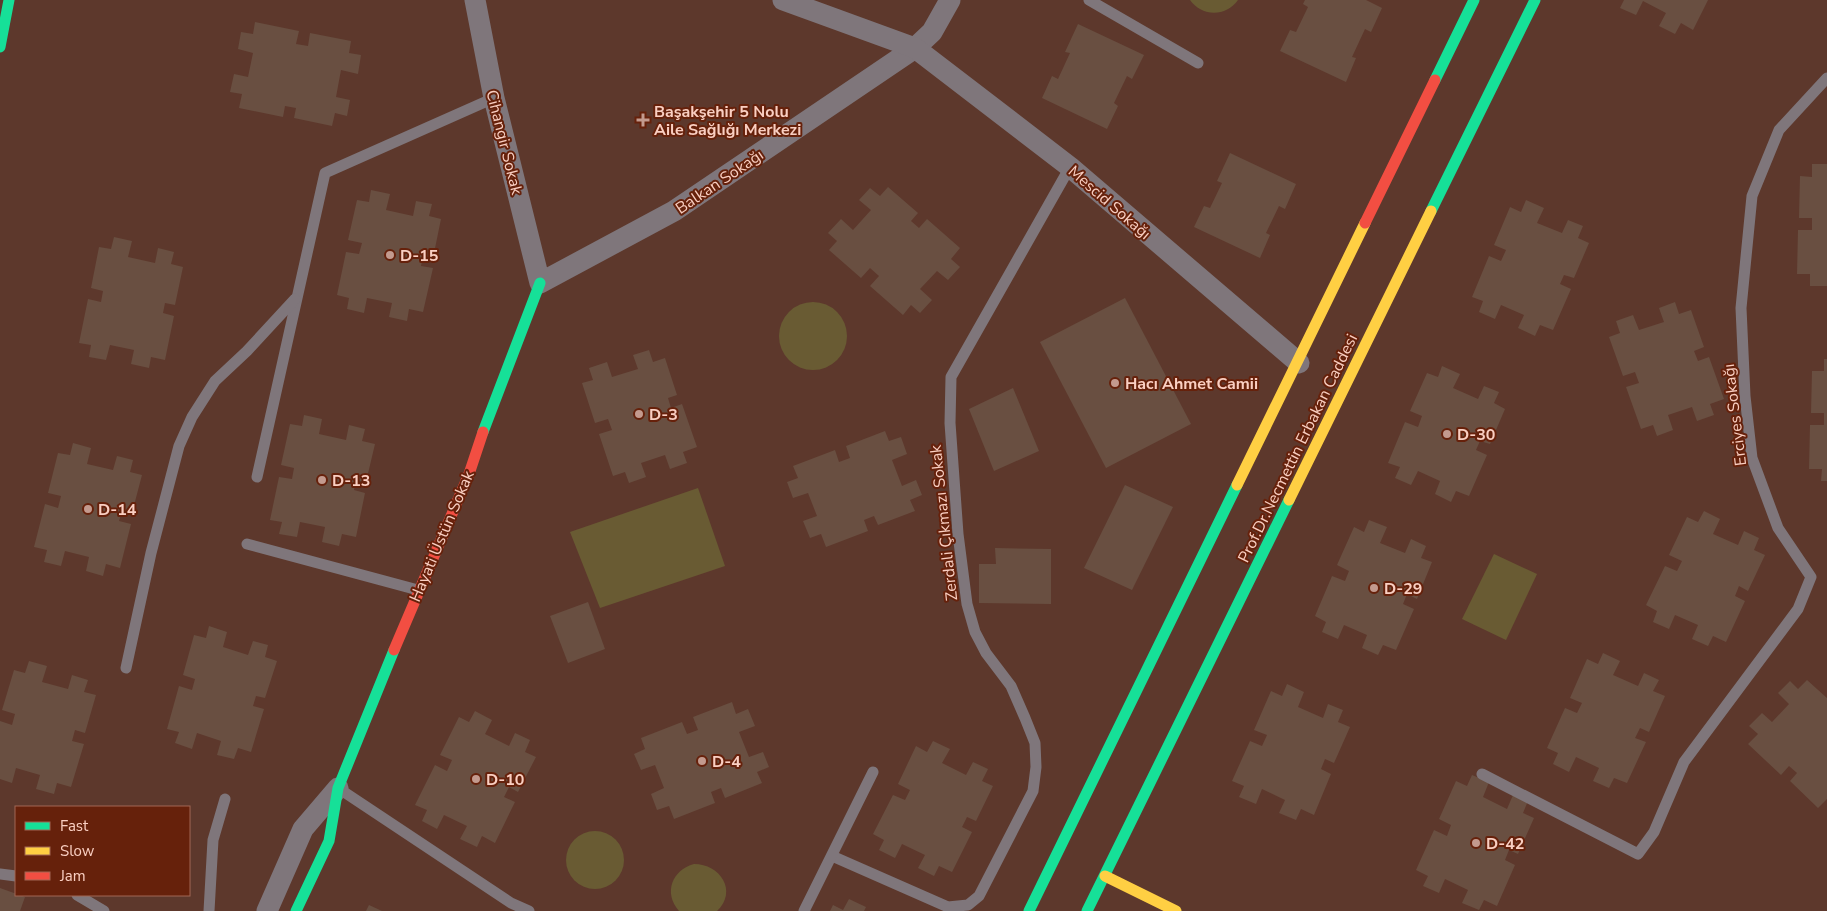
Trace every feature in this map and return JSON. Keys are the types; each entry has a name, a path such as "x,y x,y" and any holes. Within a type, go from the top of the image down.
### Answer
{"main road":[{"path":"0,47 10,0"},
{"path":"1029,911 1299,363 1474,0"},
{"name":"Prof.Dr.Necmettin Erbakan Caddesi","path":"1087,911 1535,0"},
{"name":"Hayati Üstün Sokak","path":"296,911 329,841 338,788 418,590 468,474 497,391 540,284"},
{"path":"1105,876 1176,911"}],"street":[{"name":"Cihangir Sokak","path":"475,0 494,98 540,284"},
{"name":"Mescid Sokağı","path":"783,0 915,48 1070,167 1299,363"},
{"name":"Balkan Sokağı","path":"540,284 674,211 915,48 932,32 950,0"},
{"name":"Hayati Üstün Sokak","path":"267,911 303,829 338,788"}],"lane":[{"path":"1088,0 1198,63"},
{"name":"Erciyes Sokağı","path":"1482,774 1638,854 1654,832 1684,762 1798,609 1811,577 1778,528 1752,458 1745,396 1741,308 1752,196 1780,130 1827,78"},
{"path":"257,477 325,173 494,98"},
{"name":"Zerdali Çıkmazı Sokak","path":"832,856 948,907 968,905 979,896 1033,792 1036,767 1035,743 1010,686 986,653 975,632 967,604 958,534 950,423 951,377 1070,167"},
{"path":"126,668 151,552 179,446 192,417 215,381 247,351 296,298"},
{"path":"247,544 418,590"},
{"path":"804,911 873,772"},
{"path":"338,788 509,907 529,911"},
{"path":"209,911 213,840 225,799"},
{"path":"0,874 15,876"},
{"path":"79,896 104,911"}],"shaded area":[{"path":"1190,0 1238,0 1227,10 1214,13 1201,10"},
{"path":"820,302 832,308 841,317 847,329 845,349 837,360 820,370 806,370 789,360 781,349 779,329 789,312 800,304"},
{"path":"698,488 725,566 600,608 570,532"},
{"path":"1494,554 1537,574 1506,640 1462,619"},
{"path":"595,831 606,833 619,844 624,860 622,871 611,884 595,889 584,887 571,876 566,860 568,849 579,836"},
{"path":"694,864 712,869 723,880 726,887 726,895 717,911 679,911 674,904 671,890 675,877 680,871"}],"building":[{"path":"1305,0 1366,0 1382,8 1371,32 1365,29 1352,57 1356,58 1346,82 1280,51 1290,30 1296,32 1308,7 1303,4"},
{"path":"1624,0 1708,0 1693,30 1681,23 1675,34 1659,26 1666,13 1643,1 1636,15 1620,8"},
{"path":"255,22 299,31 296,44 308,46 310,33 351,41 349,53 361,55 358,74 341,70 336,97 350,100 347,116 335,113 332,126 294,118 296,108 285,106 283,117 239,108 242,94 230,92 234,74 248,77 253,53 238,49 241,32 253,34"},
{"path":"1078,24 1144,55 1132,79 1127,76 1114,103 1118,106 1107,129 1042,98 1052,76 1058,79 1070,53 1065,52"},
{"path":"1230,153 1296,184 1285,209 1279,206 1266,233 1270,235 1260,258 1194,227 1204,206 1210,208 1222,183 1217,181"},
{"path":"1812,164 1827,164 1827,286 1810,286 1810,274 1797,274 1798,230 1812,230 1812,218 1799,218 1800,176 1812,177"},
{"path":"888,187 918,213 911,221 919,228 927,219 960,248 951,259 960,267 948,280 937,271 920,289 932,300 920,313 911,305 903,315 870,286 879,276 870,268 861,278 829,250 837,241 828,233 841,219 853,230 871,210 859,200 870,188 880,196"},
{"name":"D-15","path":"371,190 390,194 386,210 413,216 416,201 432,204 429,216 441,219 433,258 423,256 421,266 433,268 423,312 409,309 407,321 389,317 392,303 367,298 364,313 347,309 349,298 337,295 346,252 359,254 362,243 348,240 357,200 369,202"},
{"path":"1526,200 1544,208 1537,223 1562,233 1568,220 1583,226 1578,238 1589,243 1574,278 1564,275 1560,284 1571,289 1553,330 1540,325 1535,336 1518,328 1524,315 1501,305 1495,319 1479,312 1483,301 1472,297 1489,256 1501,261 1506,250 1494,245 1510,207 1521,212"},
{"path":"114,237 132,241 128,257 155,263 158,248 174,252 171,264 183,267 175,305 165,303 163,313 174,316 165,360 151,357 149,368 131,364 134,350 110,345 106,360 89,357 91,345 79,343 88,299 101,302 103,291 91,288 99,247 111,249"},
{"name":"Hacı Ahmet Camii","path":"1125,298 1191,424 1106,468 1040,342"},
{"path":"1675,302 1679,314 1691,310 1704,347 1694,351 1698,361 1709,357 1724,399 1710,404 1714,415 1697,421 1692,407 1668,415 1673,430 1657,436 1653,425 1641,429 1626,387 1639,383 1635,372 1623,376 1609,337 1620,333 1616,321 1633,315 1639,330 1664,322 1659,308"},
{"name":"D-3","path":"649,350 653,362 665,358 677,395 668,398 671,408 682,404 697,447 683,452 687,463 670,469 665,455 641,463 646,477 629,483 625,472 613,476 599,434 612,430 608,419 595,423 582,383 593,380 589,368 607,362 612,377 638,369 633,355"},
{"path":"1824,359 1827,359 1827,481 1821,481 1822,469 1809,469 1810,425 1824,425 1824,413 1811,413 1812,371 1824,371"},
{"name":"D-30","path":"1442,366 1460,374 1453,388 1478,399 1484,386 1499,392 1494,403 1505,409 1490,444 1480,441 1476,450 1487,455 1469,496 1456,491 1451,502 1435,494 1440,481 1418,471 1411,485 1395,478 1400,467 1388,463 1405,422 1418,427 1422,416 1410,411 1427,373 1438,377"},
{"path":"1013,388 1039,451 994,471 969,409"},
{"name":"D-13","path":"304,415 322,419 319,434 346,440 349,425 365,429 362,441 375,444 366,482 356,480 354,490 365,493 356,537 342,534 339,546 322,542 325,527 300,522 297,537 279,534 282,522 270,520 279,477 292,479 294,468 281,465 290,424 302,426"},
{"path":"885,431 889,441 901,437 907,454 892,460 902,486 916,480 922,495 910,500 915,511 878,525 874,516 864,520 868,531 826,547 821,534 810,538 803,521 817,516 808,493 793,498 787,482 798,478 793,466 835,450 839,462 850,458 846,446"},
{"name":"D-14","path":"73,443 91,448 87,464 113,470 117,456 133,460 130,472 142,475 132,513 122,511 119,521 131,524 120,568 106,564 103,576 86,571 89,557 65,551 61,566 44,562 47,550 34,547 45,504 58,508 61,496 48,493 58,453 70,455"},
{"path":"1125,485 1173,507 1132,590 1084,568"},
{"path":"1704,511 1720,519 1713,534 1738,545 1744,531 1759,538 1754,550 1765,555 1748,591 1739,586 1735,596 1745,601 1726,642 1713,636 1708,646 1692,639 1698,625 1675,615 1669,629 1653,622 1657,611 1646,605 1665,566 1677,571 1682,561 1669,555 1687,517 1698,522"},
{"name":"D-29","path":"1369,520 1387,527 1380,543 1405,553 1411,539 1426,546 1421,558 1432,562 1417,599 1407,594 1403,604 1414,609 1396,650 1383,645 1378,655 1362,648 1367,635 1344,625 1338,639 1322,632 1326,622 1315,616 1332,576 1345,581 1349,571 1337,565 1354,527 1364,532"},
{"path":"995,548 1051,549 1051,604 979,603 979,564 996,564"},
{"path":"588,602 605,649 568,663 550,616"},
{"path":"209,626 227,632 223,647 248,655 253,641 268,645 265,657 277,661 265,698 256,696 253,706 264,709 251,752 238,748 234,759 217,755 221,741 197,733 192,749 175,743 179,732 167,729 179,686 192,690 195,679 183,675 194,635 206,638"},
{"path":"1603,653 1620,661 1613,675 1638,686 1644,673 1659,680 1653,691 1665,696 1649,732 1640,728 1635,738 1646,742 1627,783 1614,778 1609,788 1593,781 1599,768 1576,757 1569,772 1553,764 1558,753 1547,748 1565,708 1577,713 1582,703 1570,698 1587,659 1598,664"},
{"path":"29,661 47,666 42,682 68,689 72,675 88,680 84,692 96,695 85,733 75,730 72,741 84,744 71,787 57,783 54,794 36,789 40,775 16,768 12,783 0,779 0,721 12,725 15,714 2,710 14,670 25,673"},
{"path":"1807,680 1827,698 1827,799 1818,808 1790,781 1797,773 1789,766 1781,775 1748,744 1758,734 1749,726 1762,713 1772,722 1789,704 1778,693 1790,681 1798,689"},
{"path":"1287,684 1304,692 1298,707 1323,718 1328,704 1343,710 1338,722 1350,727 1334,763 1325,759 1321,769 1331,774 1314,815 1301,809 1296,820 1279,813 1285,800 1262,789 1256,804 1239,797 1244,786 1232,781 1250,741 1262,746 1267,735 1254,730 1271,691 1282,696"},
{"name":"D-4","path":"732,702 736,714 748,709 755,726 739,732 749,757 763,752 769,767 757,772 762,783 725,798 721,788 711,792 715,803 674,819 669,806 657,810 651,794 664,788 655,765 641,770 634,754 645,749 641,738 682,722 687,734 698,730 693,717"},
{"name":"D-10","path":"475,711 492,720 485,734 509,746 515,733 530,740 525,752 536,757 518,792 509,787 504,797 515,802 495,843 482,836 477,847 460,839 467,826 444,815 437,829 422,821 427,810 415,805 435,765 447,771 452,760 440,755 459,717 469,722"},
{"path":"933,741 950,749 942,763 966,775 973,762 988,769 982,781 993,786 976,821 967,817 962,827 972,832 952,872 939,866 934,876 918,868 925,855 902,844 895,858 879,850 884,840 873,834 893,795 905,800 910,790 898,784 916,746 927,752"},
{"name":"D-42","path":"1472,775 1489,782 1483,797 1507,809 1513,795 1528,801 1523,813 1534,818 1518,854 1509,850 1505,860 1515,865 1497,906 1484,900 1479,910 1462,903 1468,890 1445,879 1439,893 1423,886 1428,876 1416,870 1434,830 1447,836 1451,825 1439,819 1456,781 1467,786"},
{"path":"0,888 15,893 15,896 25,897 20,911 0,911"},
{"path":"849,899 866,907 864,911 830,911 833,905 843,910"},
{"path":"369,905 382,911 366,911"}],"traffic: fast":[{"path":"0,47 9,0"},
{"path":"1435,80 1474,0"},
{"path":"1431,211 1535,0"},
{"path":"483,432 540,283"},
{"path":"1029,911 1237,485"},
{"path":"1087,911 1289,500"},
{"path":"296,911 329,841 338,788 394,650"}],"traffic: slow":[{"path":"1289,500 1431,211"},
{"path":"1237,485 1365,223"},
{"path":"1105,876 1176,911"}],"traffic: jam":[{"path":"1365,223 1435,80"},
{"path":"394,650 469,474 483,432"}],"place":[{"name":"Başakşehir 5 Nolu Aile Sağlığı Merkezi","path":"643,120"},
{"name":"D-15","path":"390,255"},
{"name":"Hacı Ahmet Camii","path":"1115,383"},
{"name":"D-3","path":"639,414"},
{"name":"D-30","path":"1447,434"},
{"name":"D-13","path":"322,480"},
{"name":"D-14","path":"88,509"},
{"name":"D-29","path":"1374,588"},
{"name":"D-4","path":"702,761"},
{"name":"D-10","path":"476,779"},
{"name":"D-42","path":"1476,843"}]}
